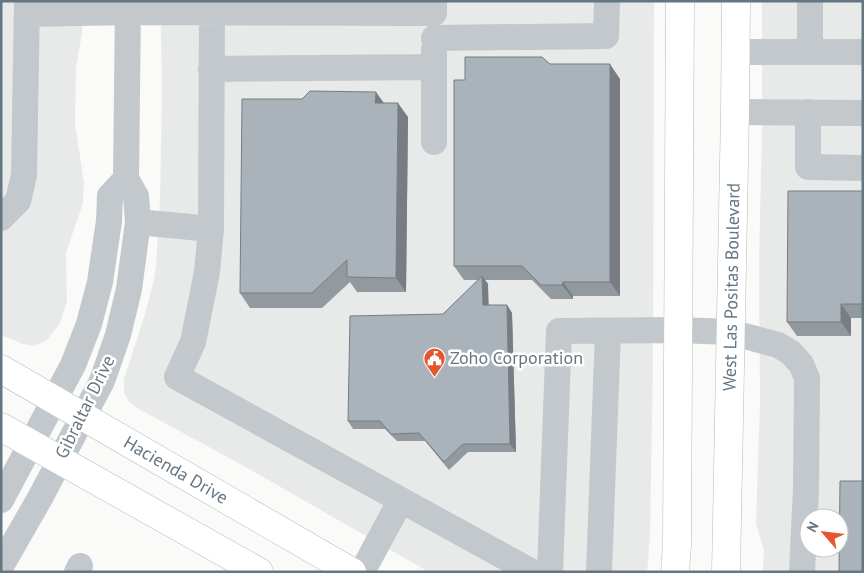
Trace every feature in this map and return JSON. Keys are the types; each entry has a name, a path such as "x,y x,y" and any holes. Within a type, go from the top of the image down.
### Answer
{"main road":[{"path":"675,572 677,545 680,1"},
{"name":"West Las Positas Boulevard","path":"726,572 736,1"},
{"name":"Hacienda Drive","path":"1,369 352,572"},
{"path":"1,426 259,572"}],"street":[{"path":"1,218 18,201 24,175 27,8 212,7 434,18 606,36 607,1"},
{"path":"810,1 810,52"},
{"name":"Gibraltar Drive","path":"1,566 102,381 118,335 129,288 138,222 136,196 126,179 128,7"},
{"path":"212,7 211,229 206,272 193,342 177,376 532,572"},
{"path":"434,18 434,142"},
{"path":"735,52 863,52"},
{"path":"211,69 434,67"},
{"path":"735,112 863,113"},
{"path":"808,112 808,167 863,168"},
{"name":"Gibraltar Drive","path":"1,500 73,365 89,324 100,282 109,221 110,196 126,179"},
{"path":"138,222 211,229"},
{"path":"550,572 558,331 678,330 730,332 778,345 790,352 801,364 807,378 806,489 802,572"},
{"path":"599,572 608,331"},
{"path":"362,572 401,500"}],"shaded area":[{"path":"1,1 82,1 82,33 76,68 75,124 84,183 83,203 66,253 67,302 60,323 47,340 34,346 23,344 1,335"},
{"path":"162,1 654,1 653,359 650,537 647,572 429,572 129,402 124,392 124,379 145,314 156,266 160,199"},
{"path":"762,1 863,1 863,572 763,572 764,550 756,524 760,402 759,264"}],"building":[{"path":"465,57 542,57 550,64 610,64 610,282 563,282 562,285 541,285 522,266 454,266 454,80 465,80"},
{"path":"310,91 376,92 375,103 398,103 396,278 347,277 347,260 312,293 240,293 242,99 302,99"},
{"path":"788,191 863,191 863,304 841,304 841,322 787,322"},
{"name":"Zoho Corporation","path":"482,276 483,305 507,305 510,444 463,444 444,462 419,433 391,434 380,421 348,421 350,316 443,314"},
{"path":"840,481 863,481 863,572 839,572 839,558 849,558 849,508 840,508"}],"place":[{"name":"Zoho Corporation","path":"434,377"}]}
